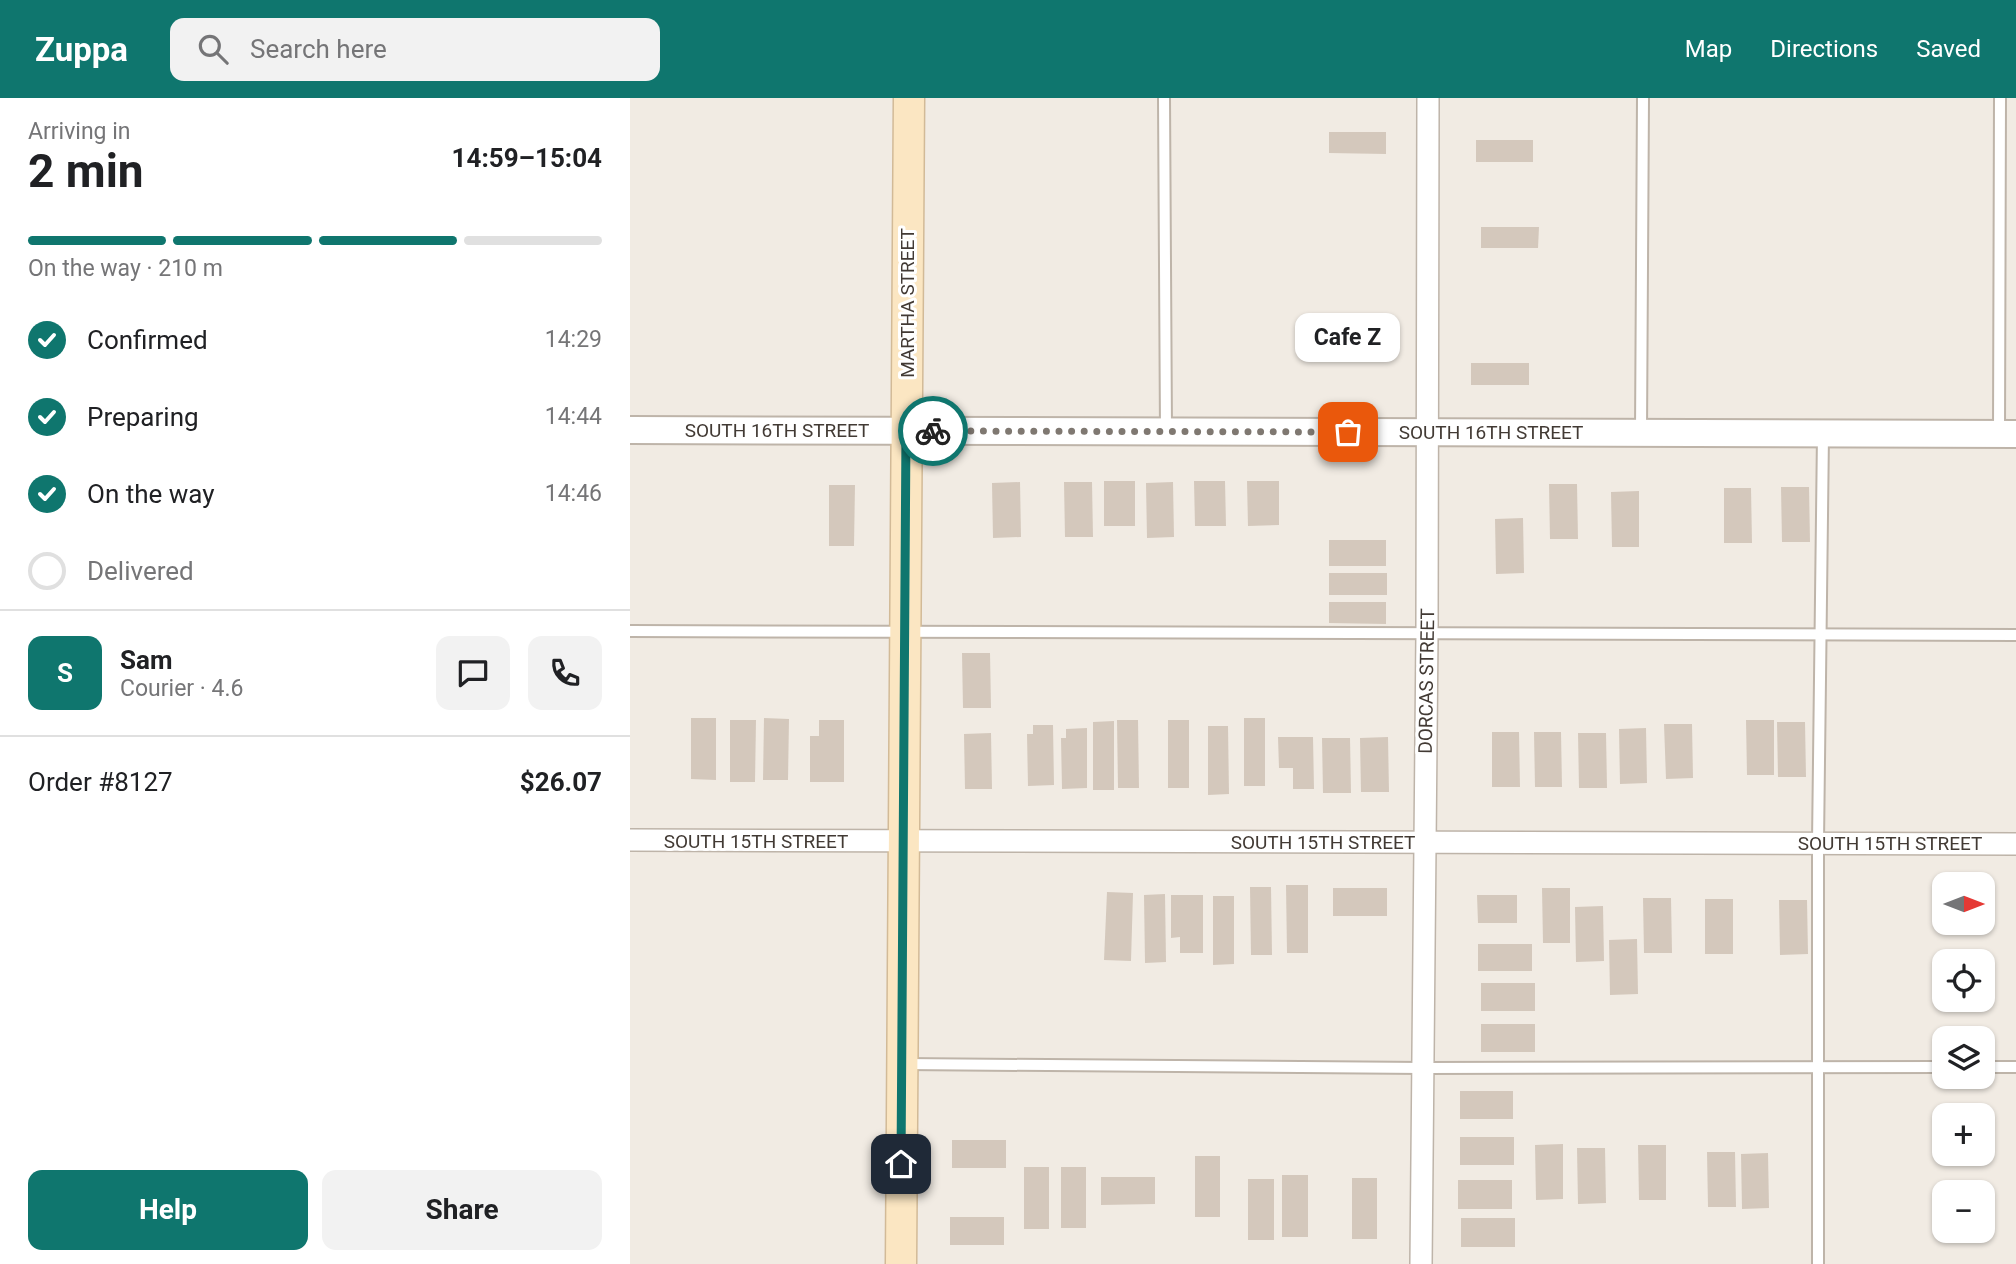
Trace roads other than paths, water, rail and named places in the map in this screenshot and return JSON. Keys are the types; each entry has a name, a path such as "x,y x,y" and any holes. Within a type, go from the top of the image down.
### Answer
{"main road":[{"name":"MARTHA STREET","path":"901,1264 909,98"}],"street":[{"name":"DORCAS STREET","path":"1421,1264 1427,634 1428,98"},
{"name":"SOUTH 16TH STREET","path":"630,430 2007,434"},
{"name":"SOUTH 15TH STREET","path":"630,840 2016,844"}],"lane":[{"path":"1164,98 1166,432"},
{"path":"1641,433 1643,98"},
{"path":"2000,98 2007,434"},
{"path":"1818,1264 1818,843 1823,433"},
{"path":"630,631 2016,635"},
{"path":"902,1064 1423,1068 1932,1067"},
{"path":"1995,1067 2016,1067"}],"place":[{"name":"Cafe Z","path":"1348,432"}]}
